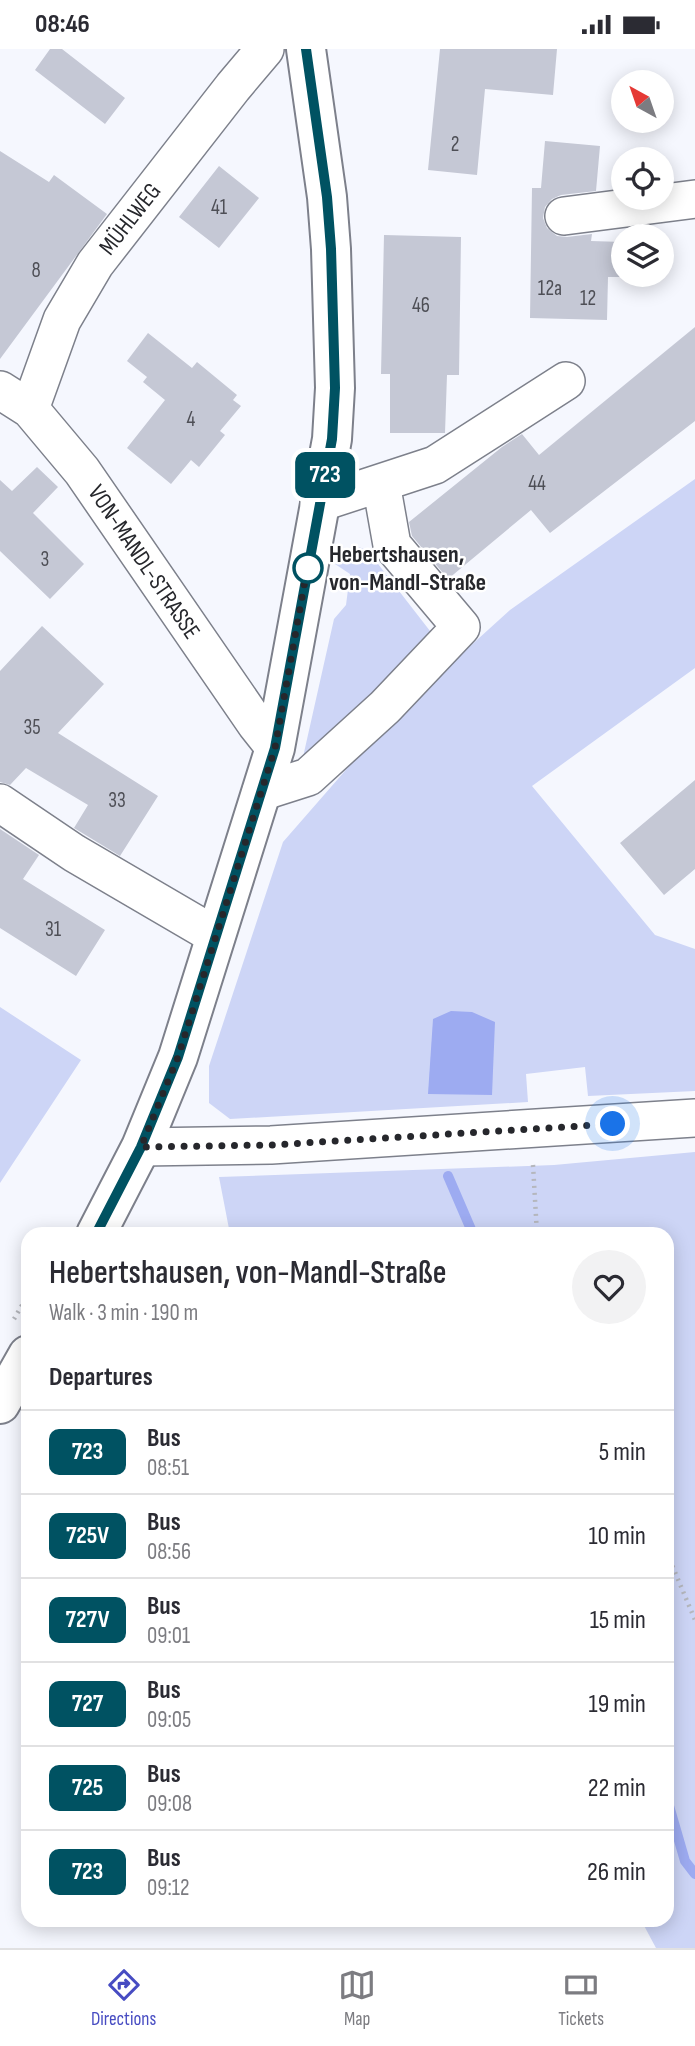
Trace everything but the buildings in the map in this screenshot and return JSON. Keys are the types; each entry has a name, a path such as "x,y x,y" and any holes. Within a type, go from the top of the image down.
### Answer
{"main road":[{"path":"100,1227 141,1147 178,1057 275,748 332,439 335,388 331,249 327,197 306,49"},
{"path":"0,1404 21,1367"}],"street":[{"name":"MÜHLWEG","path":"15,400 95,264 265,49"},
{"path":"564,216 695,199"},
{"path":"319,503 435,465 566,380"},
{"name":"VON-MANDL-STRASSE","path":"15,400 82,471 275,748"},
{"path":"261,792 308,777 385,707 461,627 392,545 381,482"},
{"path":"0,803 74,853 216,936"},
{"path":"141,1147 271,1145 695,1118"}],"path":[{"path":"531,1129 537,1227"},
{"path":"674,1570 695,1620"}],"shaded area":[{"path":"695,479 695,668 532,786 655,935 695,949 695,1091 588,1096 585,1067 526,1074 528,1102 230,1119 209,1103 209,1066 283,842 392,717 510,610"},
{"path":"359,547 368,551 437,640 301,766 334,619 346,605 350,574 335,564"},
{"path":"0,1007 81,1060 0,1183"},
{"path":"695,1152 695,1948 656,1948 645,1927 674,1927 674,1227 229,1227 219,1177 554,1165"}],"water":[{"path":"451,1011 472,1012 495,1022 492,1095 428,1094 433,1019"}],"waterway":[{"path":"448,1176 470,1227"},
{"path":"674,1823 685,1861 695,1874"}],"bus line":[{"name":"723","path":"100,1227 141,1147 178,1057 275,748 332,439 335,388 331,249 327,197 306,49"}],"place":[{"name":"Hebertshausen, von-Mandl-Straße","path":"308,568"}],"route":[{"path":"308,568 308,564 275,748 178,1057 141,1147 271,1145 613,1124"}]}
